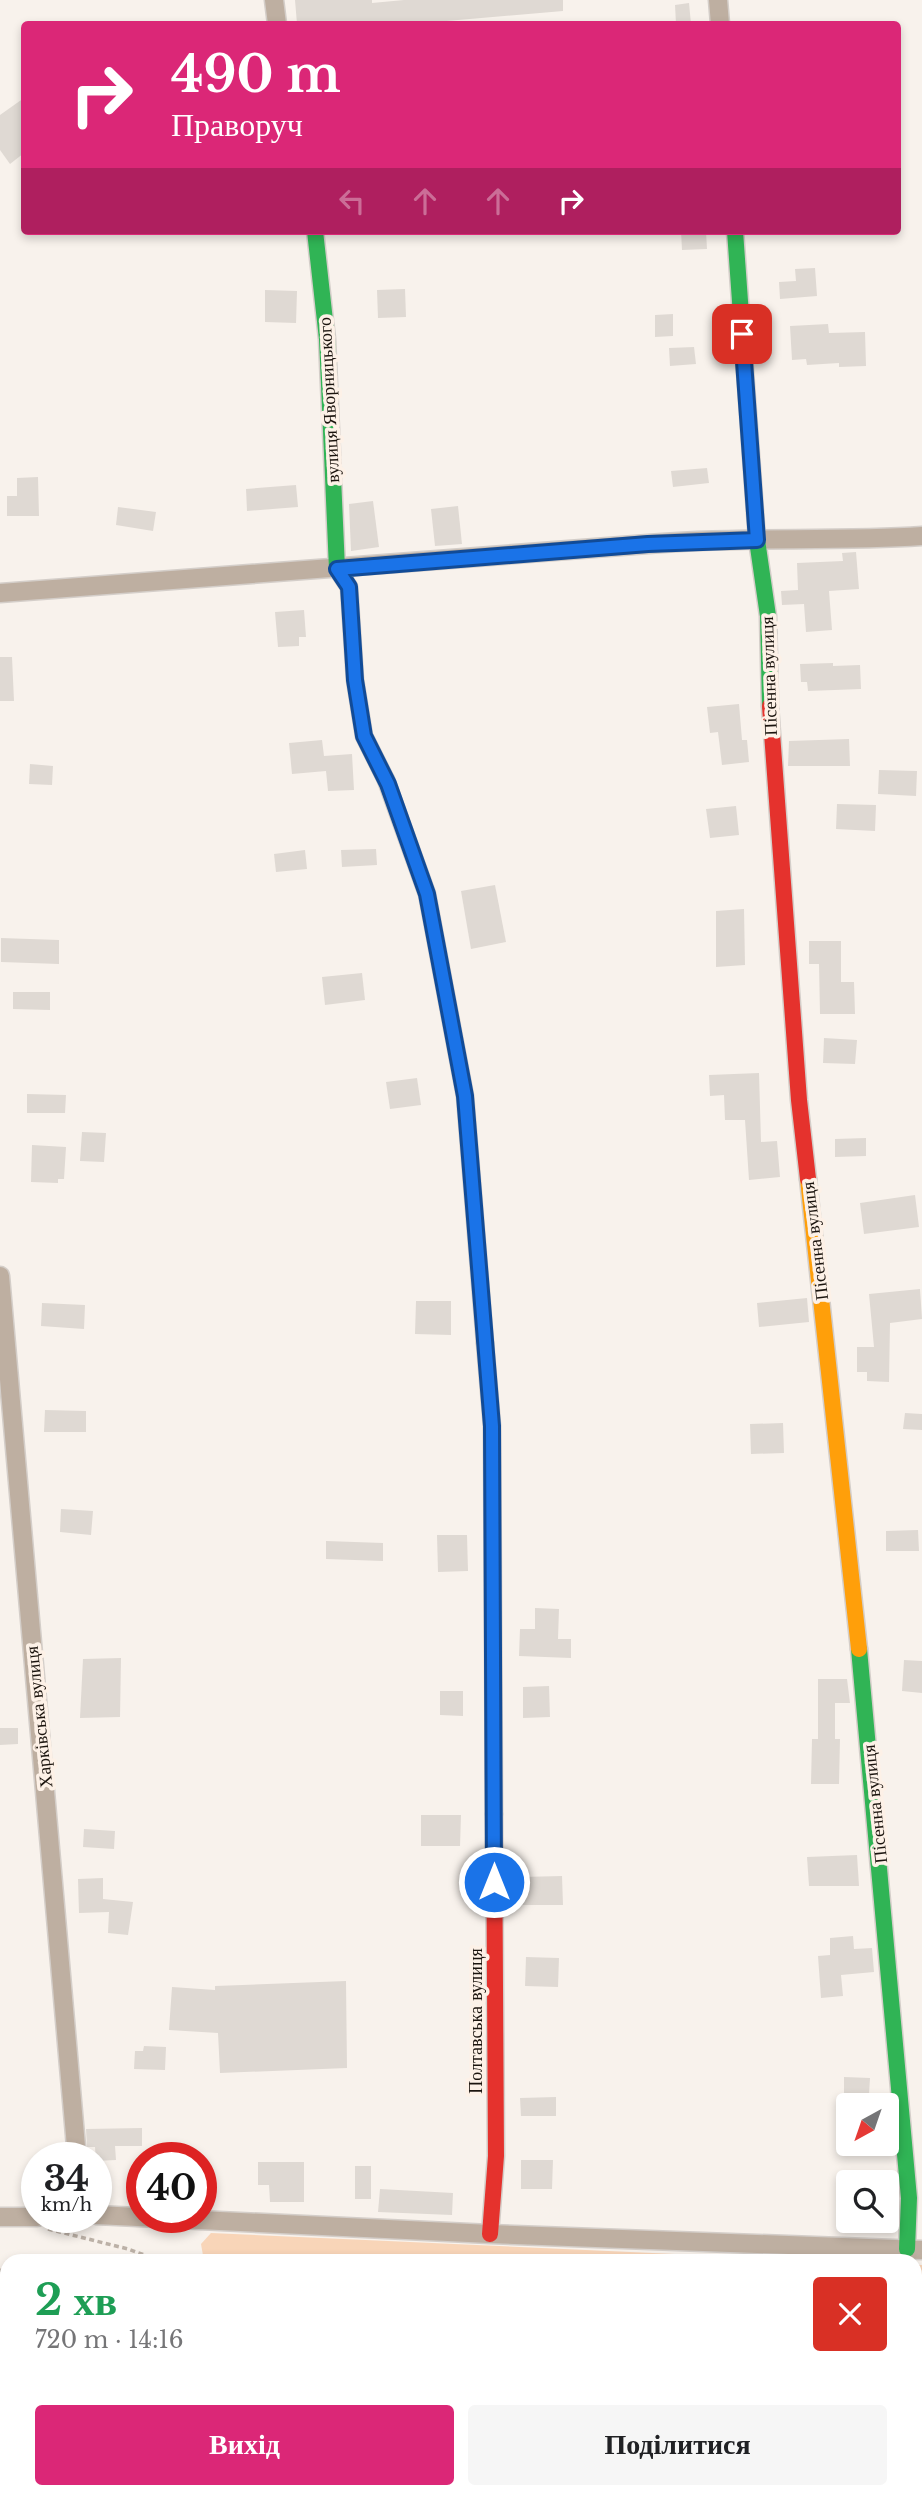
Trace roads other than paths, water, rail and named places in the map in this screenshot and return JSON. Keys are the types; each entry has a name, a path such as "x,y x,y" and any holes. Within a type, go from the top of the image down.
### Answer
{"street":[{"path":"274,0 277,21"},
{"path":"718,0 720,21"},
{"name":"вулиця Яворницького","path":"315,235 327,339 337,569"},
{"name":"Пісенна вулиця","path":"735,235 757,540 768,616 770,720 799,1101 843,1483 915,2249"},
{"path":"0,593 648,544 922,536"},
{"name":"Полтавська вулиця","path":"337,569 349,587 355,680 364,736 393,795 427,894 449,1003 466,1109 492,1426 496,2156 490,2234"},
{"name":"Харківська вулиця","path":"0,1276 76,2142"},
{"path":"112,2217 915,2249"}]}
